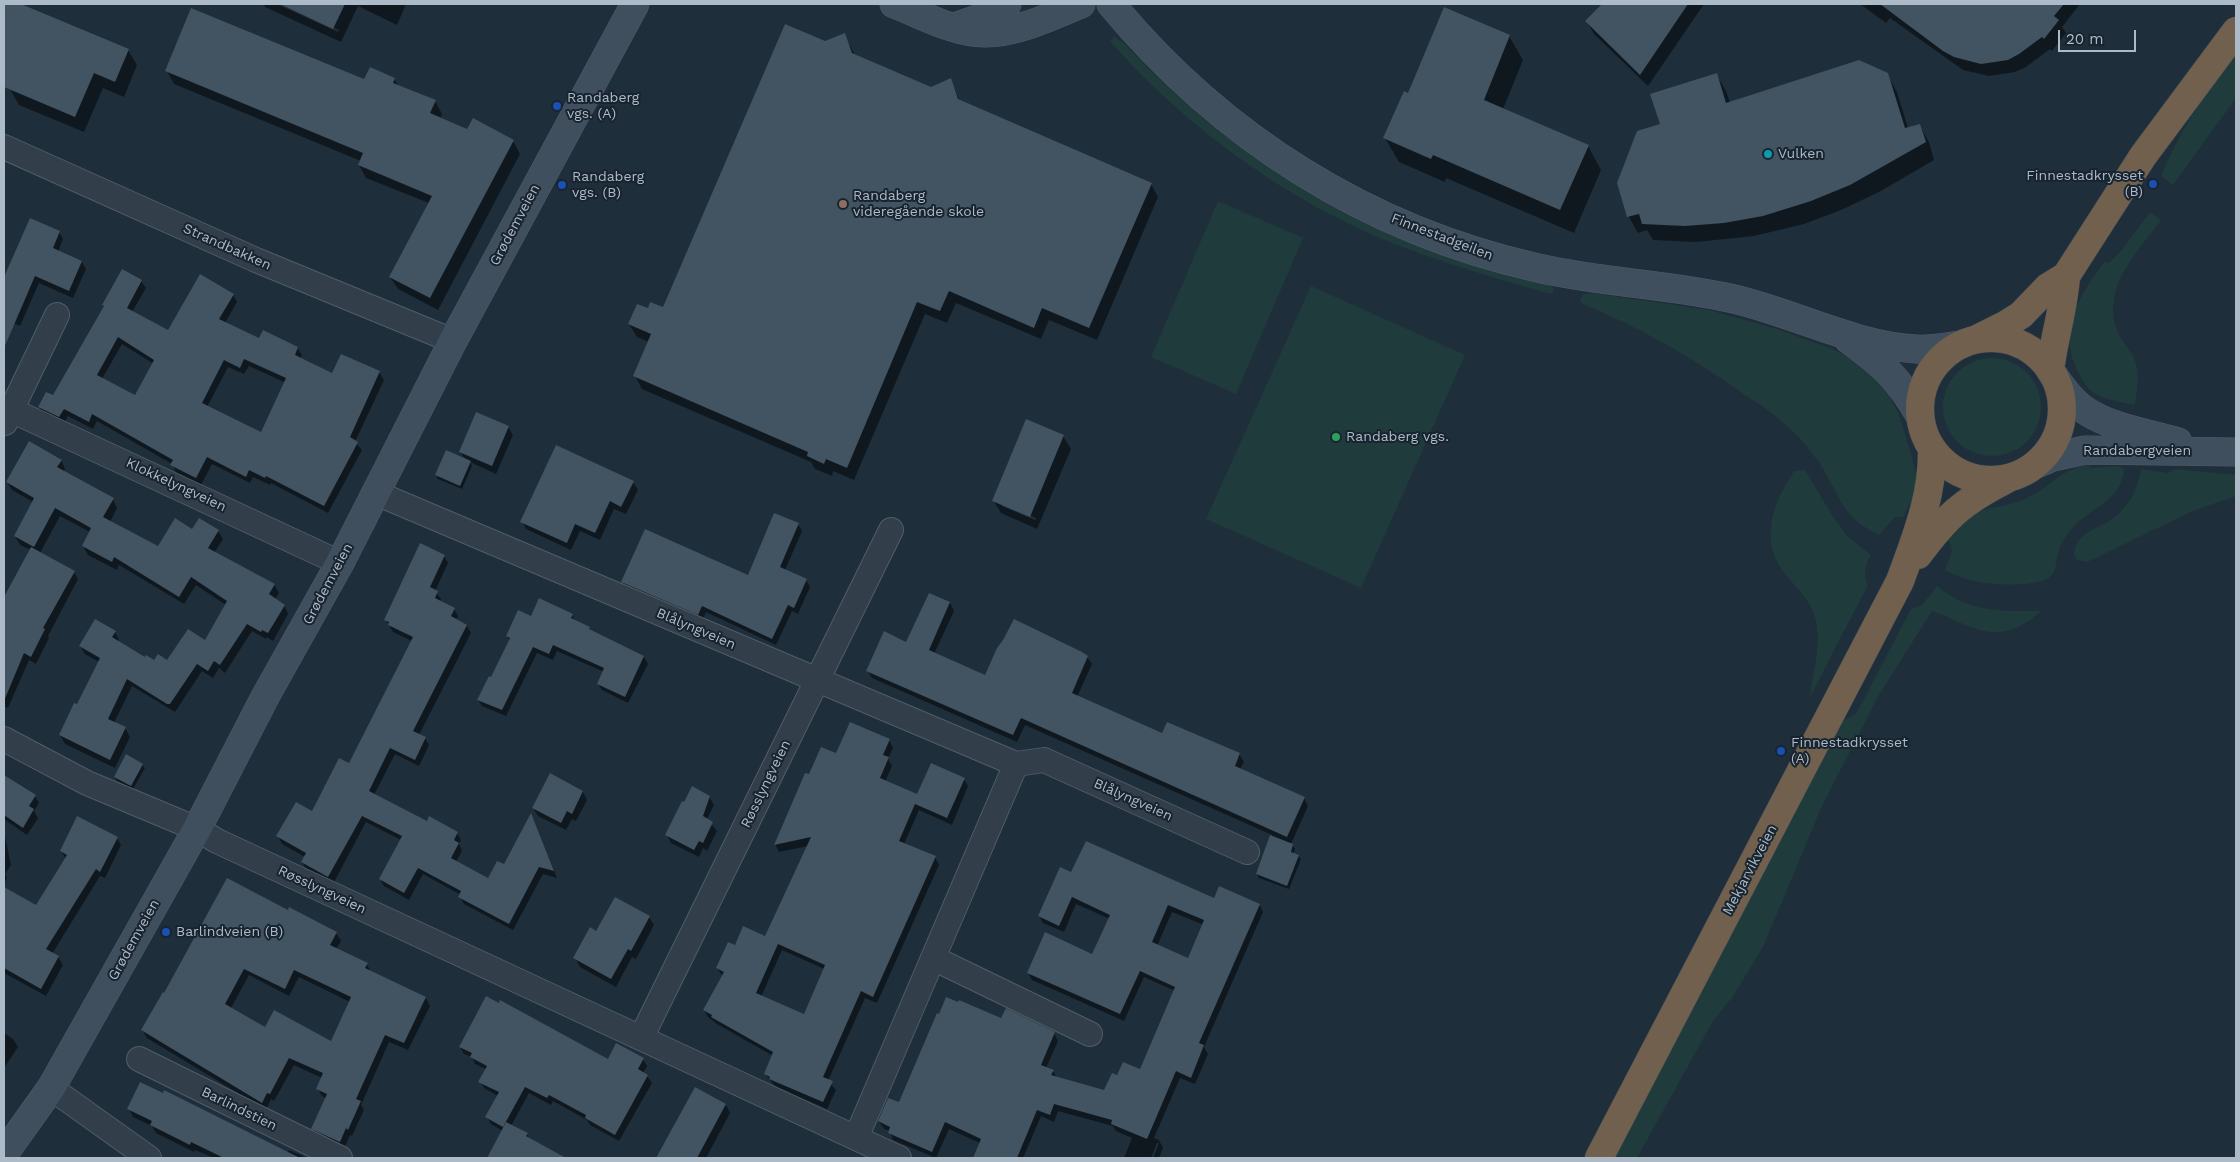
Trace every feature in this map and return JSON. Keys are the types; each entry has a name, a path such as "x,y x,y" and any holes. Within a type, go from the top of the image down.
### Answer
{"highway":[{"path":"1967,342 1992,338 2017,343 2039,357 2050,370 2058,385 2062,402 2062,419 2057,436 2049,451 2037,464 2023,473 2007,479 1973,478 1956,472 1943,462 1932,448 1924,433 1920,416 1920,399 1933,367 1944,355 1967,342 1999,329 2021,314 2048,287 2066,276 2143,156 2236,31"},
{"path":"2050,370 2054,339 2065,297 2066,276"},
{"name":"Mekjarvikveien","path":"1900,581 1928,501 1932,448"},
{"name":"Mekjarvikveien","path":"1599,1158 1900,581 1932,536 1961,505 1976,494 2007,479"}],"main road":[{"name":"Grødemveien","path":"4,1154 51,1088 197,829 265,697 340,562 453,341 634,4"},
{"path":"894,4 953,28 984,33 1002,32 1048,18 1081,4"},
{"path":"953,28 983,17 1007,4"},
{"name":"Finnestadgeilen","path":"1111,4 1154,54 1220,114 1296,169 1326,187 1372,210 1421,231 1492,257 1540,269 1712,294 1764,306 1840,334 1915,349 1967,342"},
{"name":"Finnestadgeilen","path":"1840,334 1885,367 1907,392 1920,416"},
{"name":"Randabergveien","path":"2050,370 2071,398 2086,411 2110,422 2208,450"},
{"name":"Randabergveien","path":"2037,464 2053,457 2085,450 2208,450 2236,452"}],"street":[{"name":"Strandbakken","path":"4,147 256,260 453,341"},
{"name":"Klokkelyngveien","path":"57,315 7,417 340,562"},
{"name":"Blålyngveien","path":"376,493 1016,764 1044,760 1247,852"},
{"name":"Røsslyngveien","path":"641,1038 891,530"},
{"name":"Røsslyngveien","path":"4,739 87,784 197,829 217,841 899,1158"},
{"path":"856,1138 1016,764"},
{"path":"933,958 1090,1034"},
{"name":"Barlindstien","path":"139,1059 340,1158"},
{"path":"51,1088 149,1158"}],"green space":[{"path":"1114,36 1123,42 1168,87 1215,128 1265,164 1317,196 1371,224 1428,248 1487,268 1549,284 1553,287 1554,292 1550,294 1419,253 1368,233 1310,203 1248,164 1189,119 1135,68 1110,41"},
{"path":"2236,53 2236,98 2173,185 2161,176 2177,142 2194,112"},
{"path":"1218,201 1303,238 1236,394 1151,357"},
{"path":"2150,212 2161,220 2124,271 2114,299 2117,330 2133,356 2137,368 2138,380 2135,405 2103,397 2091,391 2078,372 2072,356 2069,341 2070,327 2079,300 2104,262 2109,263 2121,251"},
{"name":"Randaberg vgs.","path":"1311,286 1465,355 1361,588 1206,519"},
{"path":"1592,293 1709,310 1777,329 1835,350 1858,363 1875,377 1887,391 1898,412 1910,450 1917,478 1915,493 1903,517 1895,517 1879,535 1856,521 1843,505 1817,459 1783,422 1685,355 1625,323 1583,304 1580,300 1583,294"},
{"path":"1992,358 2002,359 2019,366 2033,380 2040,397 2040,417 2033,434 2019,448 2002,455 1992,456 1982,455 1965,448 1951,434 1944,417 1943,407 1944,397 1951,380 1965,366 1982,359"},
{"path":"2084,465 2089,465 2090,468 2115,466 2124,468 2122,479 2113,495 2076,524 2067,535 2060,548 2052,575 2036,582 2012,585 1978,582 1957,576 1945,570 1952,551 1948,539 1958,526 1968,518 1987,509 2007,505 2031,496 2063,474"},
{"path":"2141,469 2168,473 2175,469 2236,475 2236,496 2193,511 2087,562 2077,560 2074,555 2075,547 2079,541 2089,532 2115,517 2125,507 2138,483"},
{"path":"1805,470 1847,536 1871,555 1865,570 1868,585 1810,697 1817,655 1817,624 1809,603 1785,574 1777,561 1770,535 1775,509 1786,483 1794,471"},
{"path":"1937,586 1962,601 1986,609 2041,611 2026,623 2012,629 1987,632 1932,611 1879,695 1823,804 1763,947 1733,996 1712,1023 1637,1158 1614,1158 1844,720 1856,714 1911,609 1922,605"}],"building":[{"path":"4,4 21,4 129,49 115,82 94,73 75,117 4,87"},
{"path":"280,4 345,4 333,29"},
{"path":"1602,4 1688,4 1640,75 1585,21"},
{"path":"1880,4 2064,4 2054,16 2059,20 2044,39 2042,37 2008,60 1981,64 1954,57 1943,51"},
{"path":"1444,7 1510,35 1484,100 1589,145 1560,210 1433,155 1431,159 1383,138 1404,91 1408,93"},
{"path":"191,8 364,79 370,67 395,78 393,83 436,100 430,113 467,129 473,118 514,140 430,298 389,277 432,196 358,165 363,153 165,71"},
{"path":"785,24 825,41 845,33 852,53 931,87 951,78 958,99 1152,183 1089,328 1042,308 1034,328 949,291 940,311 917,302 847,468 826,459 824,464 807,456 808,452 633,376 651,334 628,324 637,304 648,308 650,302 663,307"},
{"name":"Vulken","path":"1859,60 1888,73 1905,128 1920,124 1926,142 1850,185 1811,201 1763,216 1724,223 1685,226 1642,224 1639,214 1627,217 1617,183 1637,131 1660,124 1650,94 1717,73 1726,103"},
{"path":"30,218 60,231 53,248 82,261 69,291 35,276 4,348 4,277"},
{"path":"122,269 142,280 127,308 168,330 200,274 234,294 219,319 259,338 263,330 298,347 295,355 332,373 341,354 380,371 350,437 358,442 324,506 266,476 265,478 249,470 246,477 207,457 196,478 170,465 173,460 92,414 89,422 64,409 59,417 38,407 46,392 53,395 104,306 102,305","holes":["118,337 154,360 135,395 97,375","244,359 286,378 261,432 202,403 224,360 240,368"]},
{"path":"476,412 509,426 492,466 459,452"},
{"path":"1026,419 1064,435 1030,517 992,501"},
{"path":"29,441 62,460 57,467 114,498 103,517 158,546 175,518 192,529 199,518 219,530 208,548 275,584 269,594 285,605 268,633 262,630 261,632 247,624 220,665 214,661 208,671 197,664 170,704 167,704 127,679 108,719 126,727 110,760 59,735 74,703 77,704 100,658 79,646 95,619 116,631 112,637 145,657 146,655 154,660 158,654 167,660 188,629 205,640 227,601 191,577 179,597 114,557 112,562 82,546 91,528 55,508 34,547 14,536 34,498 6,482"},
{"path":"556,445 634,481 621,507 610,501 595,533 575,524 567,543 520,522"},
{"path":"446,450 471,461 460,486 435,475"},
{"path":"774,513 799,523 780,567 807,579 794,608 788,605 772,639 702,606 698,615 621,582 645,529 748,575"},
{"path":"420,543 445,555 430,587 438,591 435,598 455,608 451,616 467,625 413,731 426,737 415,760 390,748 369,791 427,821 429,816 458,832 454,840 459,843 451,858 488,878 497,861 504,864 531,813 554,871 539,867 509,924 458,897 461,891 418,868 404,893 379,879 402,836 362,816 328,877 301,862 306,853 276,836 296,802 312,811 339,758 349,763 413,637 388,625 389,622 384,620"},
{"path":"31,547 75,571 43,628 45,629 31,657 24,653 4,701 4,597"},
{"path":"929,593 950,602 929,650 985,675 997,648 1014,619 1082,652 1088,656 1072,693 1162,733 1167,722 1240,753 1235,766 1305,797 1287,837 1021,718 1013,735 866,671 884,631 906,642"},
{"path":"539,598 573,614 571,618 590,627 589,629 644,656 625,697 597,684 604,668 553,645 549,654 533,647 502,710 477,700 489,676 491,677 510,638 506,636 518,610 531,616"},
{"path":"850,722 890,739 883,755 889,757 880,778 917,794 931,763 965,778 947,818 915,804 899,841 936,856 873,997 861,991 823,1077 833,1081 823,1102 769,1079 770,1077 764,1074 773,1052 711,1017 712,1015 703,1010 724,972 716,968 728,942 735,945 743,926 765,936 811,837 774,845 805,773 809,774 821,747 836,753","holes":["778,944 825,965 804,1014 756,993"]},
{"path":"126,754 143,764 131,786 114,777"},
{"path":"550,773 583,791 572,814 567,811 561,823 532,808"},
{"path":"4,775 36,795 29,806 34,809 23,828 4,815"},
{"path":"692,786 710,796 703,816 713,822 703,843 699,841 694,850 665,835 682,801 684,802"},
{"path":"77,816 118,837 100,872 96,869 46,949 59,956 41,989 4,968 4,887 36,905 67,855 60,851"},
{"path":"1270,835 1293,844 1291,852 1299,855 1287,886 1256,874"},
{"path":"1086,841 1214,898 1219,886 1260,904 1199,1043 1204,1045 1191,1078 1176,1071 1147,1139 1111,1124 1112,1120 1054,1104 1050,1115 1037,1110 1017,1158 973,1158 981,1139 945,1122 932,1152 888,1133 890,1127 878,1121 888,1098 899,1102 937,1013 939,1014 946,997 958,1002 959,1000 1001,1018 1006,1008 1055,1032 1041,1065 1054,1070 1051,1075 1104,1090 1112,1073 1117,1075 1123,1062 1140,1069 1175,987 1140,971 1120,1014 1027,973 1045,932 1092,954 1110,915 1072,897 1059,926 1038,916 1060,867 1071,872","holes":["1168,905 1204,920 1188,958 1152,942"]},
{"path":"227,878 288,910 289,907 337,932 330,945 368,963 365,968 426,997 404,1043 385,1035 356,1099 361,1101 348,1130 346,1128 340,1142 311,1129 327,1094 316,1089 323,1073 289,1058 270,1094 267,1093 262,1103 141,1030 164,993","holes":["244,969 285,989 294,970 351,997 331,1041 274,1010 265,1027 225,1004"]},
{"path":"615,897 650,916 631,951 628,949 611,979 573,958 590,927 596,931"},
{"path":"486,996 499,1003 500,1000 608,1059 616,1043 644,1058 638,1069 648,1075 615,1135 585,1118 586,1115 549,1095 547,1098 525,1087 503,1127 485,1117 499,1092 478,1082 487,1066 470,1057 472,1053 459,1047"},
{"path":"140,1082 163,1093 164,1090 300,1158 224,1158 191,1142 190,1145 150,1125 152,1121 127,1109"},
{"path":"695,1087 726,1104 697,1158 656,1158"},
{"path":"506,1122 528,1133 526,1136 566,1158 487,1158"}],"place":[{"name":"Randaberg vgs. (A)","path":"557,106"},
{"name":"Vulken","path":"1768,154"},
{"name":"Finnestadkrysset (B)","path":"2153,184"},
{"name":"Randaberg vgs. (B)","path":"562,185"},
{"name":"Randaberg videregående skole","path":"843,204"},
{"name":"Randaberg vgs.","path":"1336,437"},
{"name":"Finnestadkrysset (A)","path":"1781,751"},
{"name":"Barlindveien (B)","path":"166,932"}]}
